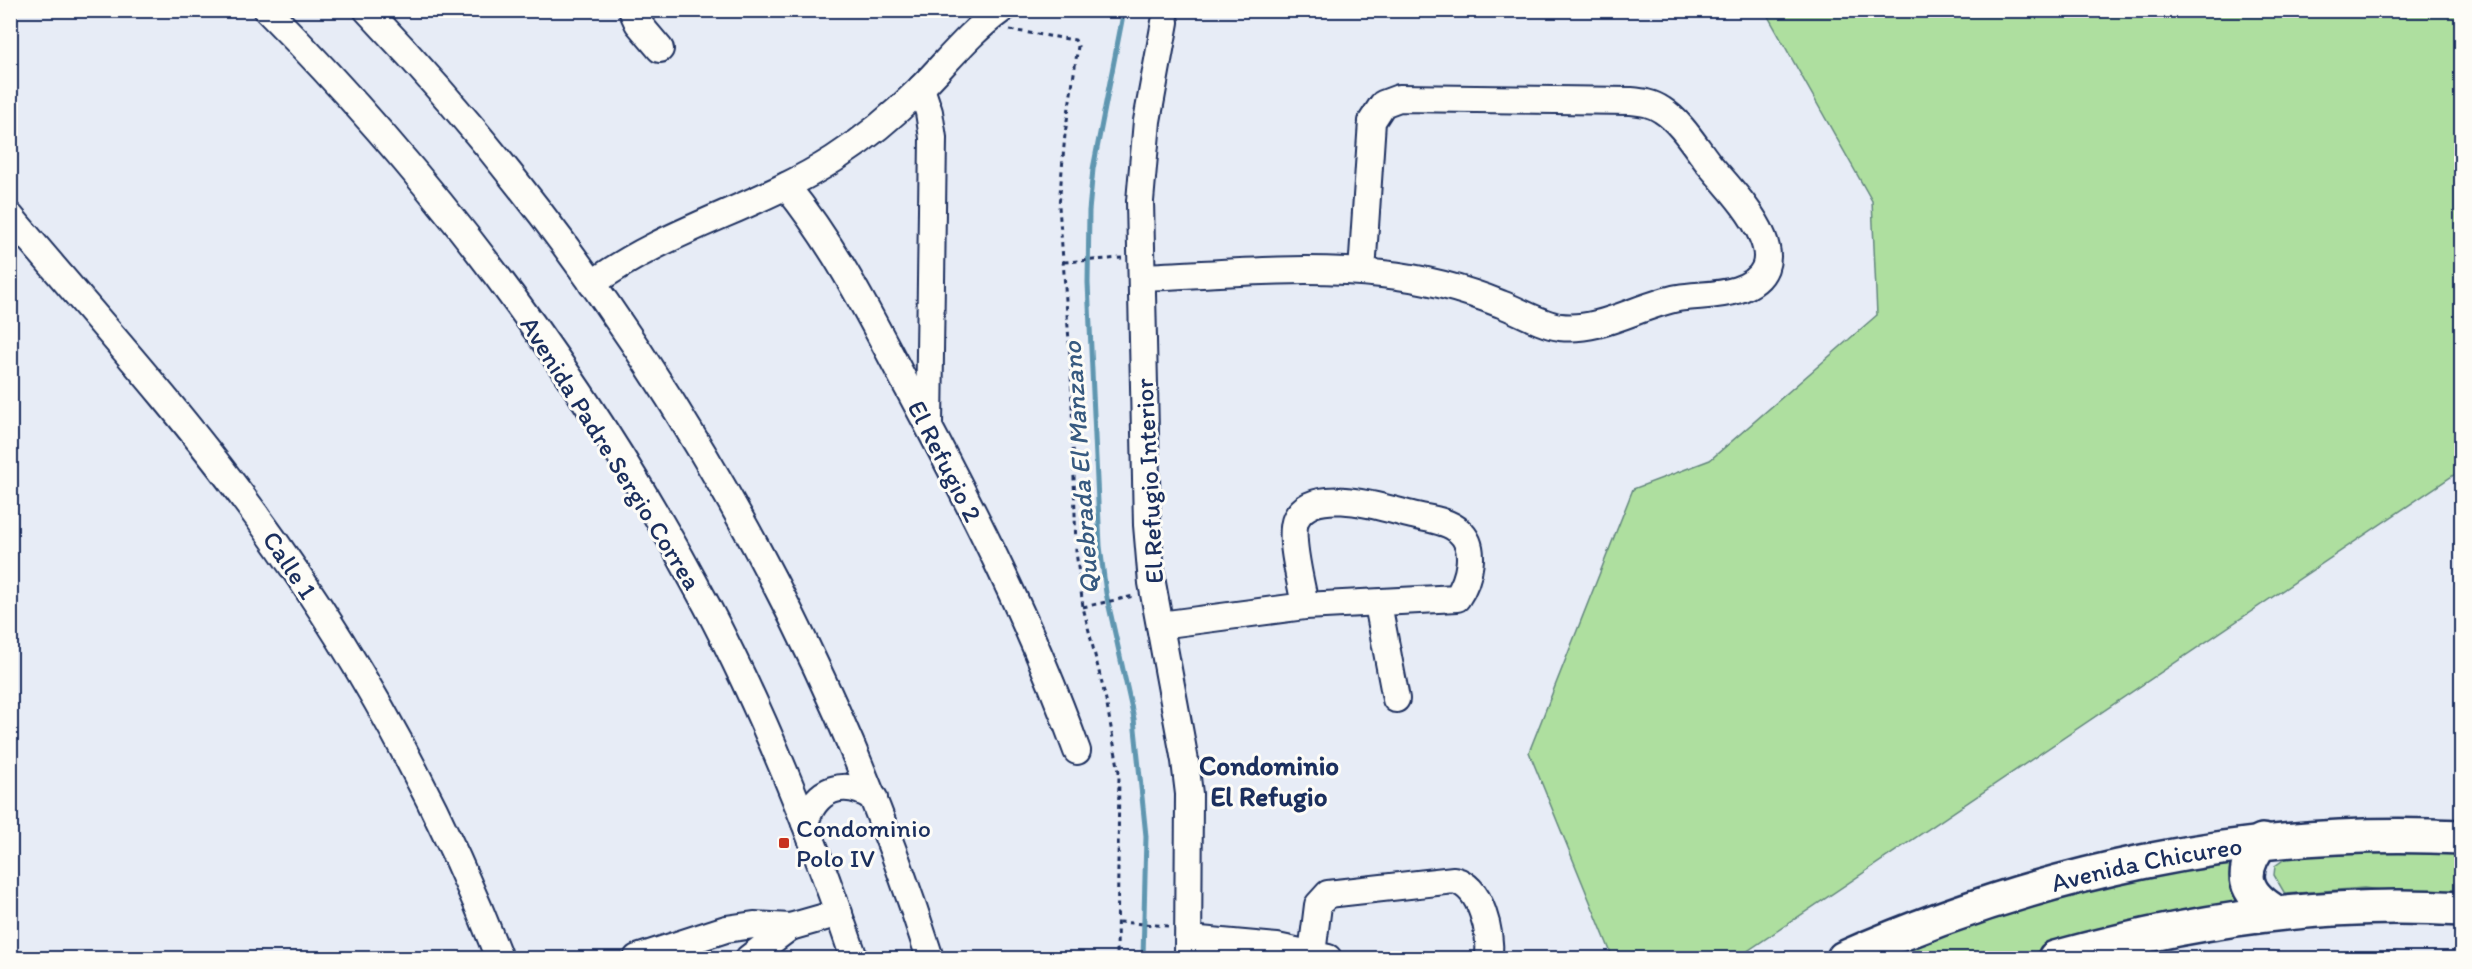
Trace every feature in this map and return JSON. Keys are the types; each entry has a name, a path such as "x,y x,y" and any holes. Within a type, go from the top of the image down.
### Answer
{"main road":[{"name":"Avenida Chicureo","path":"1844,958 1922,926 2036,888 2144,861 2262,841 2383,835 2462,837"},
{"path":"2262,841 2249,860 2246,878 2254,896 2277,913"},
{"path":"2055,958 2161,932 2277,913 2385,907 2462,909"}],"street":[{"name":"Avenida Padre Sergio Correa","path":"267,10 336,82 445,210 516,303 648,501 707,606 763,722 806,823 854,958"},
{"path":"367,10 483,143 592,284 698,444 772,573 826,687 874,798 930,958"},
{"path":"632,10 638,23 660,49"},
{"path":"592,284 629,258 786,186 855,145 888,120 991,18"},
{"name":"El Refugio Interior","path":"1165,22 1152,88 1143,161 1142,277 1147,525 1160,625 1189,795 1189,949 1251,943 1320,956 1318,905 1328,894 1454,880 1466,884 1474,895 1488,934 1489,958"},
{"path":"921,88 929,112 933,138 929,428"},
{"path":"1142,277 1320,270 1362,272 1404,277 1443,286 1500,303 1550,325 1573,328 1586,326 1660,302 1740,289 1761,272 1767,256 1759,226 1675,122 1654,106 1631,101 1400,98 1383,104 1372,121 1362,272"},
{"name":"El Refugio 2","path":"786,186 830,245 929,428 1037,649 1077,751"},
{"name":"Calle 1","path":"10,216 216,462 307,588 367,685 424,791 467,880 499,958"},
{"path":"1160,625 1305,606 1378,604 1457,598 1468,576 1470,548 1467,539 1451,525 1358,501 1316,503 1305,508 1295,521 1297,556 1305,606"},
{"path":"1378,604 1396,699"},
{"path":"806,823 812,807 820,796 830,789 849,787 874,798"},
{"path":"637,958 726,929 754,925 790,927 839,913"},
{"path":"749,958 790,927"}],"path":[{"path":"991,18 1077,41 1059,206 1071,368 1076,550 1083,607 1108,710 1119,772 1117,958"},
{"path":"1064,262 1103,259"},
{"path":"1083,607 1128,598"},
{"path":"1119,922 1165,925"}],"green space":[{"path":"1765,11 2461,11 2461,470 1737,958 1613,958 1529,752 1633,489 1710,460 1877,315 1872,201"},
{"path":"2300,848 2461,850 2461,896 2420,895 2364,888 2285,894 2274,875 2275,866"},
{"path":"2238,854 2248,903 2081,939 2019,958 1868,958 2020,904"}],"waterway":[{"name":"Quebrada El Manzano","path":"1124,10 1093,169 1089,211 1088,283 1100,546 1106,593 1134,719 1146,836 1143,958"}],"place":[{"name":"Condominio Polo IV","path":"784,843"}],"district":[{"name":"Condominio El Refugio","path":"1269,780"}]}
